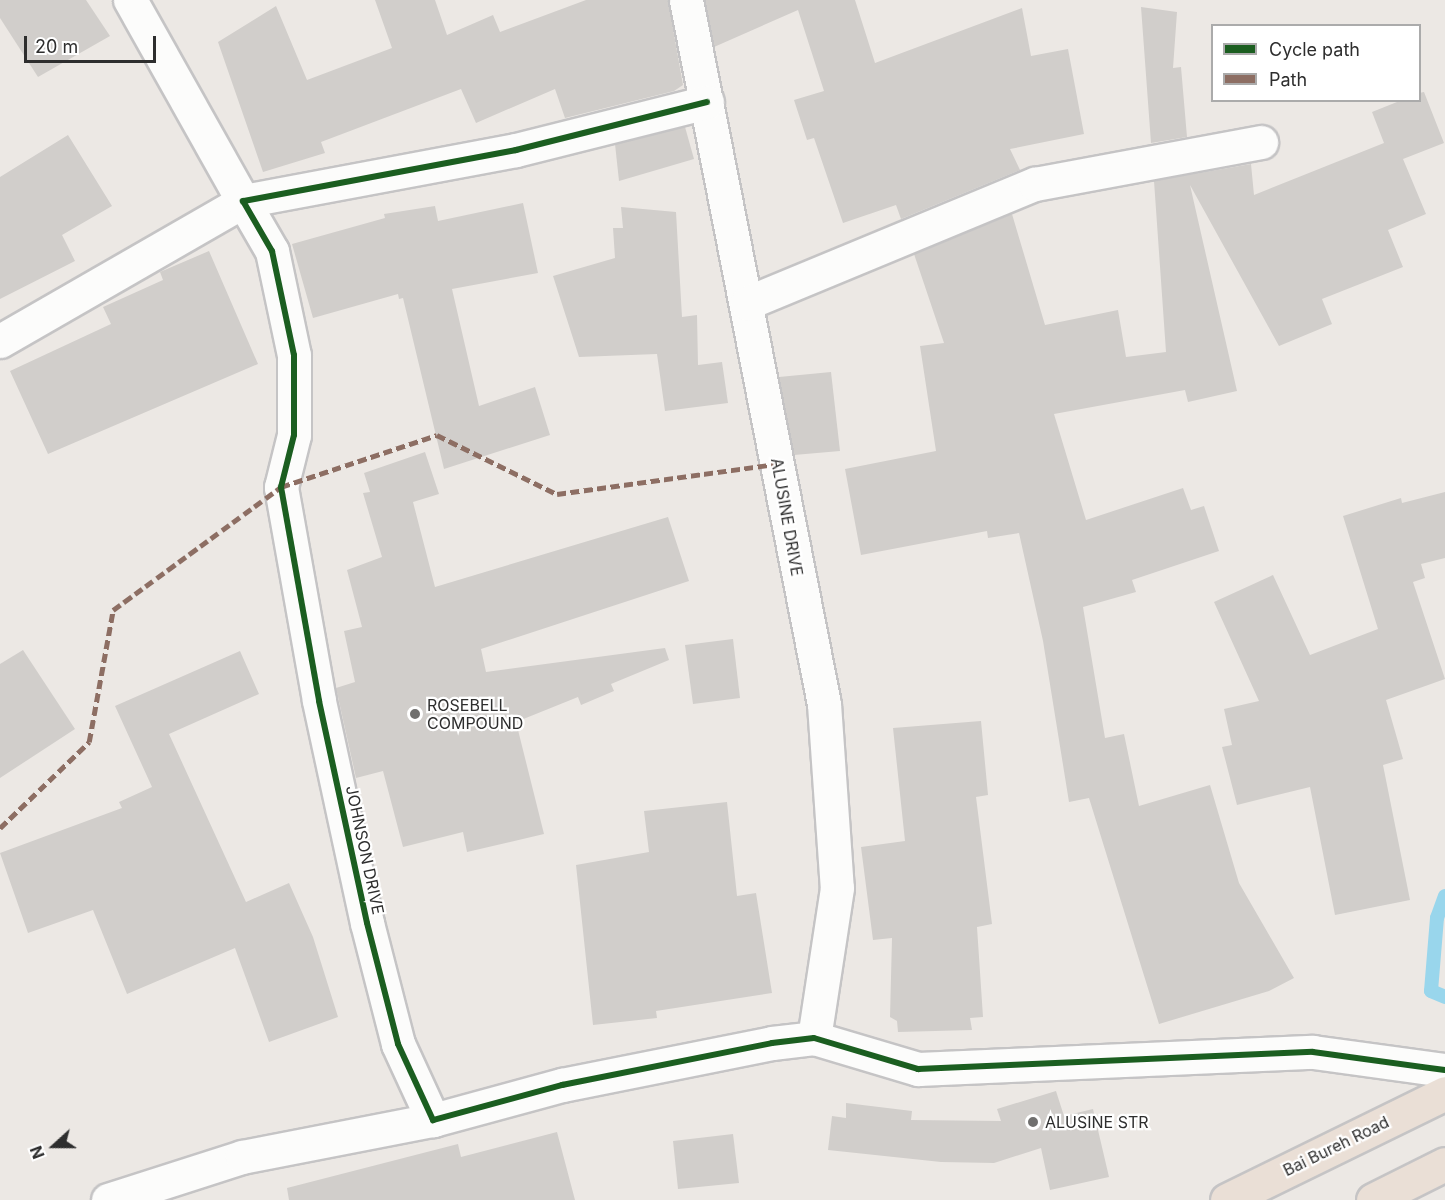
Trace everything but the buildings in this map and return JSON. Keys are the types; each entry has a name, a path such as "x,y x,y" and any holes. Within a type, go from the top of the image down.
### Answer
{"highway":[{"name":"Bai Bureh Road","path":"1227,1200 1445,1093"},
{"path":"1373,1200 1445,1164"}],"street":[{"name":"JOHNSON DRIVE","path":"130,0 272,251 294,356 294,435 281,487 321,712 367,923 398,1044 433,1120"},
{"name":"ALUSINE DRIVE","path":"686,0 824,704 837,888 814,1038"},
{"path":"0,341 243,201 516,150 707,102"},
{"path":"747,303 1035,184 1261,142"},
{"path":"108,1200 242,1157 433,1120 562,1085 772,1043 814,1038 918,1069 1312,1052 1445,1070"}],"waterway":[{"path":"1445,896 1437,918 1431,991 1445,997"}],"marked path":[{"path":"0,828 89,742 113,610 281,487 437,435 557,494 777,464"}],"cycle path":[{"path":"707,102 516,150 243,201 272,251 294,355 294,435 281,487 319,701 367,923 398,1044 433,1120 562,1085 772,1043 814,1038 918,1069 1313,1052 1445,1070"}],"place":[{"name":"ROSEBELL COMPOUND","path":"415,714"},
{"name":"ALUSINE STR","path":"1033,1122"}]}
